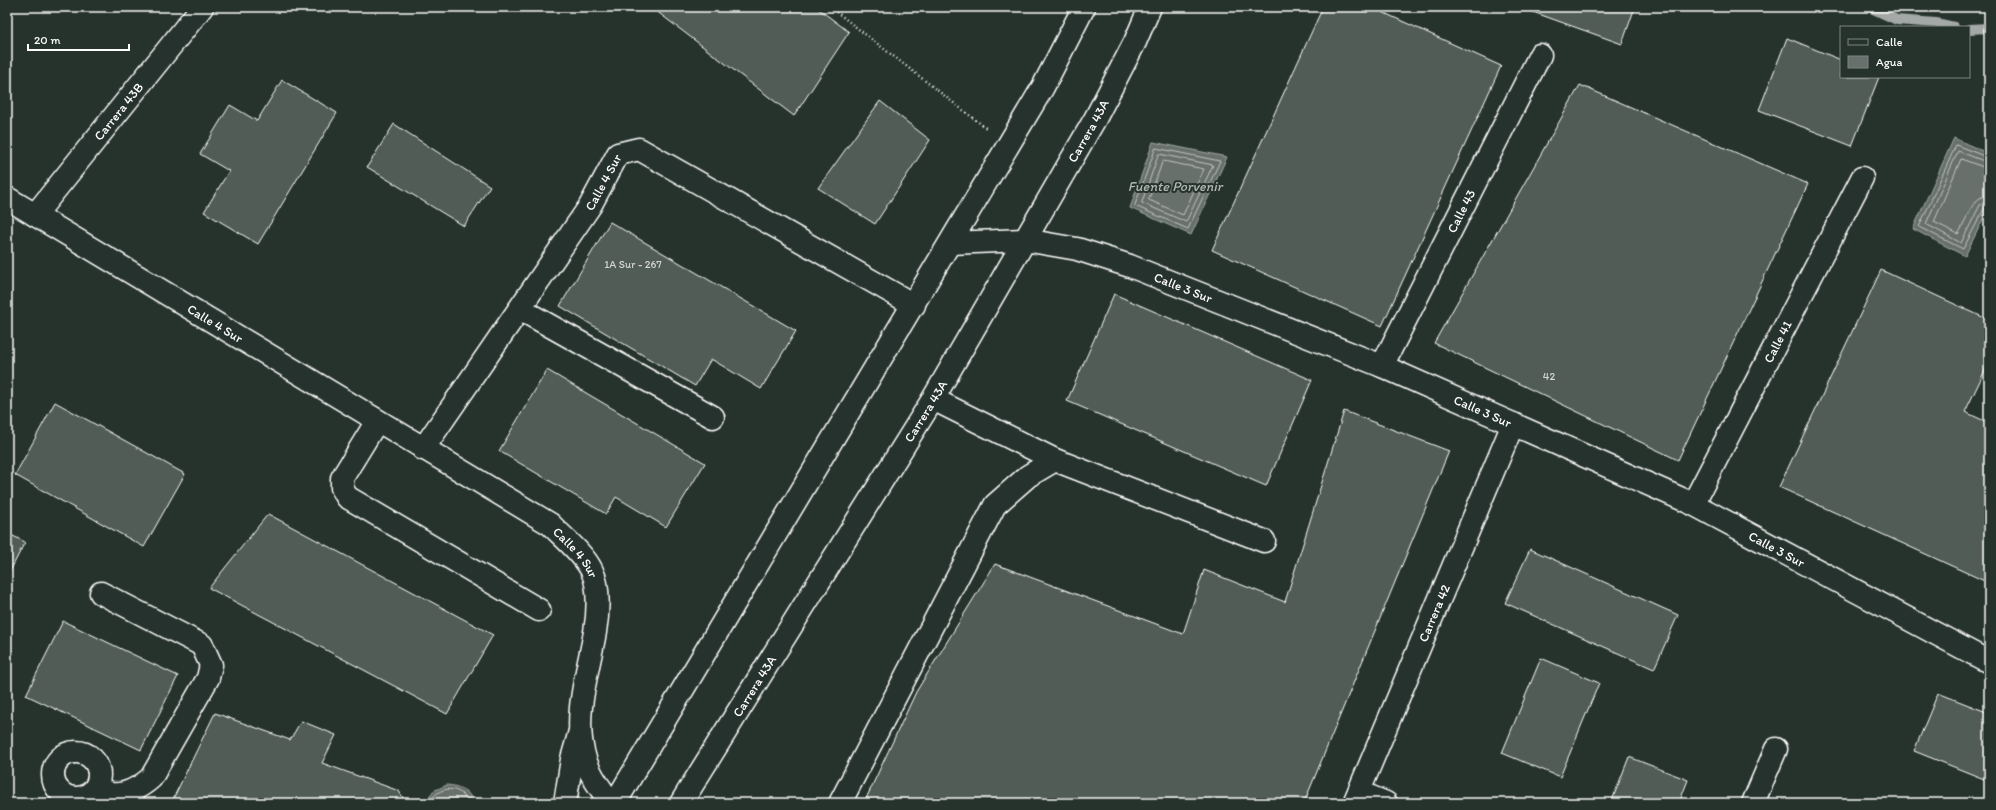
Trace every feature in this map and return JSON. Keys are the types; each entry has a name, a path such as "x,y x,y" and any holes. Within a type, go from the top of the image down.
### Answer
{"street":[{"name":"Carrera 43B","path":"35,215 202,7"},
{"path":"615,803 1043,87 1084,7"},
{"name":"Carrera 43A","path":"681,803 933,399 1095,119 1135,42 1150,7"},
{"name":"Calle 43","path":"1382,366 1540,55"},
{"name":"Calle 4 Sur","path":"423,449 590,206 615,151 639,148 914,305"},
{"name":"Calle 41","path":"1693,504 1862,178"},
{"name":"Calle 4 Sur","path":"7,198 550,524 575,548 593,572 598,598 597,621 583,696 580,731"},
{"name":"Calle 3 Sur","path":"951,242 1025,240 1077,249 1130,266 1382,366 1693,504 1989,662"},
{"path":"520,309 713,417"},
{"path":"933,399 1055,460 1264,541"},
{"path":"377,421 342,478 342,488 347,497 539,610"},
{"name":"Carrera 42","path":"1356,798 1513,424"},
{"path":"840,803 995,505 1028,476 1055,460"},
{"path":"96,788 110,794 127,792 145,784 151,778 208,678 211,665 208,655 202,645 101,593"},
{"path":"565,803 572,759 580,731"},
{"path":"580,731 584,756 596,782 611,803"},
{"path":"1753,803 1776,749"},
{"path":"77,752 89,756 97,765 100,776 96,788 87,796 59,799 53,774 56,763 65,755 77,752"},
{"path":"1356,798 1386,803"}],"path":[{"path":"830,7 986,129"},
{"path":"998,7 1007,12"}],"water":[{"path":"1954,138 1989,154 1989,207 1965,256 1913,229"},
{"name":"Fuente Porvenir","path":"1153,142 1227,157 1191,235 1130,208"},
{"path":"447,785 456,786 467,792 473,803 426,803 433,791"}],"building":[{"path":"651,7 816,7 849,32 794,116"},
{"path":"1323,7 1371,7 1501,66 1382,326 1212,250"},
{"path":"1519,7 1635,7 1622,44"},
{"path":"1787,38 1840,60 1840,78 1879,78 1852,146 1759,110"},
{"path":"282,80 337,113 258,244 204,212 229,171 200,154 230,105 257,121"},
{"path":"1580,85 1808,184 1678,460 1434,343"},
{"path":"880,101 930,140 875,224 818,188"},
{"path":"394,124 490,186 464,226 367,167"},
{"path":"610,222 796,331 761,389 711,359 695,386 560,306"},
{"path":"1881,270 1989,320 1989,362 1965,412 1989,423 1989,583 1779,487"},
{"path":"1114,294 1312,380 1266,486 1067,401"},
{"path":"547,370 705,463 666,527 616,497 606,514 499,451"},
{"path":"55,402 185,474 144,547 15,475"},
{"path":"1344,411 1449,451 1304,803 864,803 916,692 995,564 1183,634 1204,570 1285,602"},
{"path":"268,514 493,635 447,714 209,588"},
{"path":"7,533 25,542 7,577"},
{"path":"1530,549 1678,615 1654,669 1505,603"},
{"path":"63,621 178,676 141,750 26,695"},
{"path":"1541,658 1599,683 1560,777 1502,753"},
{"path":"1938,693 1989,713 1989,781 1914,751"},
{"path":"215,713 290,740 301,721 336,735 322,763 399,791 406,803 171,803"},
{"path":"1629,757 1688,780 1679,803 1611,803"}],"waterway":[{"path":"1869,7 1897,20 1936,23 1950,26"},
{"path":"1970,29 1989,28"}]}
